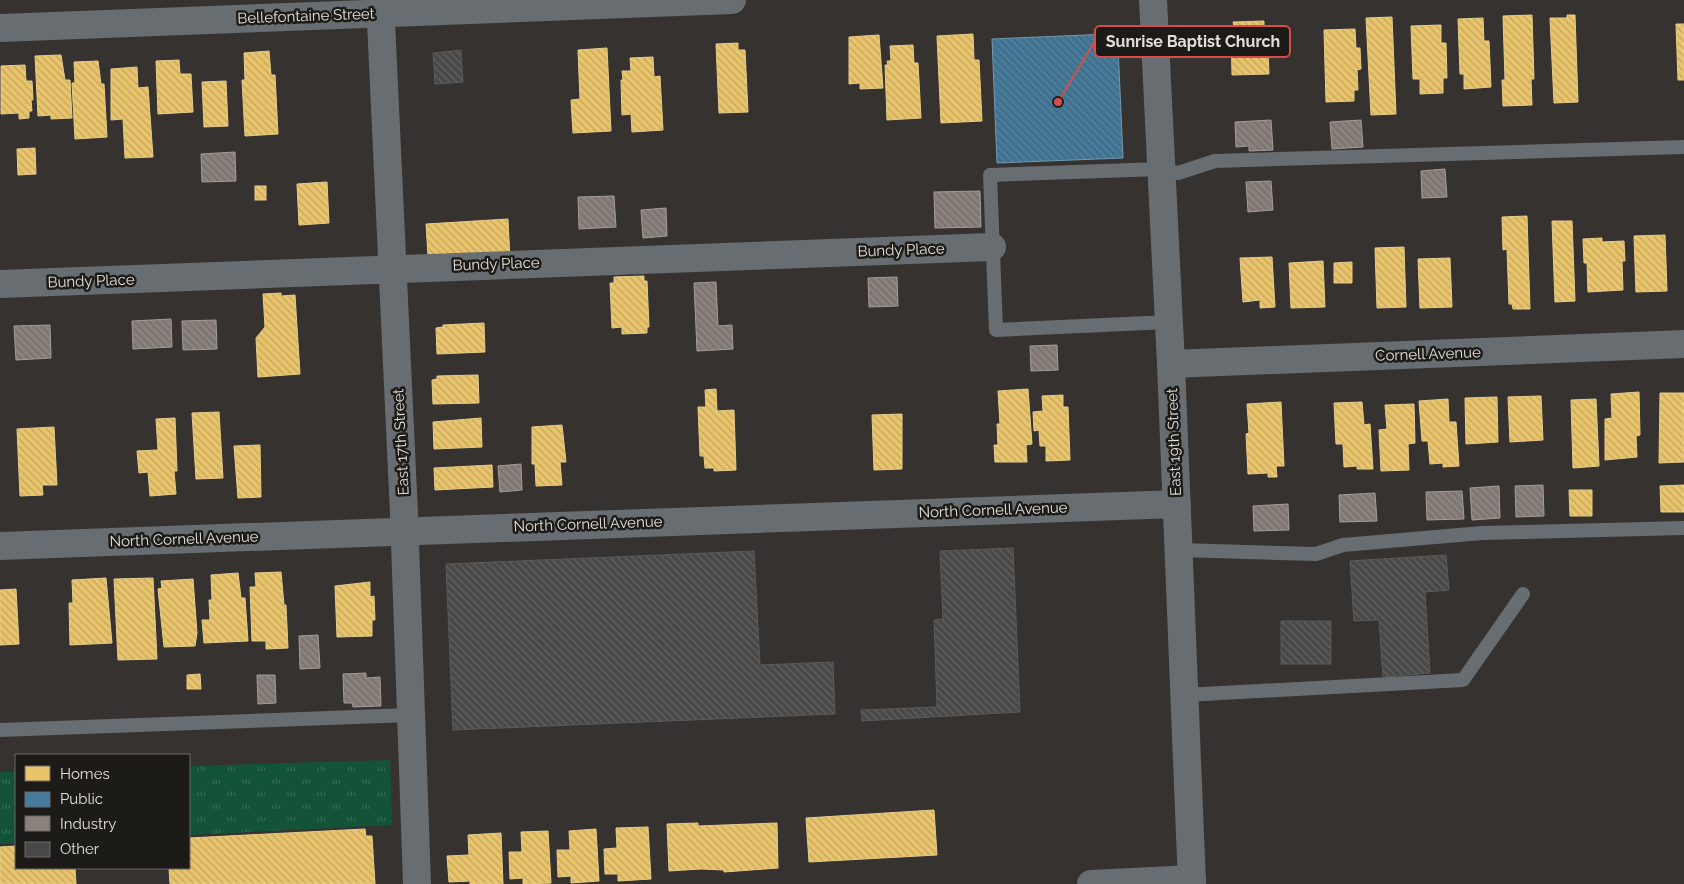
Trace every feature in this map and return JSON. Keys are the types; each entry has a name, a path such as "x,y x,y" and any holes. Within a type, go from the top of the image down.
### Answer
{"street":[{"name":"Bellefontaine Street","path":"0,28 380,7 732,0"},
{"name":"East 19th Street","path":"1153,0 1171,364 1192,882"},
{"name":"East 17th Street","path":"380,7 405,531 417,884"},
{"name":"Bundy Place","path":"0,284 992,246"},
{"name":"Cornell Avenue","path":"1171,364 1684,344"},
{"name":"North Cornell Avenue","path":"0,546 1177,504"},
{"path":"1092,884 1192,882"}],"lane":[{"path":"1169,322 996,330 990,175 1161,169 1178,173 1215,161 1684,146"},
{"path":"1179,550 1316,554 1343,545 1482,533 1684,528"},
{"path":"1185,695 1463,680 1522,594"},
{"path":"0,730 410,716"}],"green space":[{"path":"390,760 392,825 190,835 190,766"},
{"path":"0,772 15,772 15,843 0,844"}],"building: Homes":[{"path":"1532,15 1534,79 1531,79 1532,105 1503,106 1502,80 1505,80 1503,16"},
{"path":"1567,15 1575,15 1578,102 1554,103 1550,18 1567,18"},
{"path":"1392,17 1396,114 1371,115 1366,18"},
{"path":"1483,18 1484,41 1489,41 1491,87 1464,89 1464,74 1460,74 1458,19"},
{"path":"1264,21 1264,26 1267,26 1269,74 1232,75 1231,27 1234,27 1233,22"},
{"path":"1676,24 1684,24 1684,80 1678,80"},
{"path":"1441,25 1441,43 1446,43 1447,78 1443,78 1443,93 1420,94 1420,79 1413,79 1411,26"},
{"path":"1355,29 1356,48 1360,48 1361,69 1357,70 1358,90 1354,90 1354,101 1326,102 1324,30"},
{"path":"973,34 974,60 979,60 982,121 941,123 937,36"},
{"path":"879,35 883,88 860,89 860,83 849,84 849,37"},
{"path":"738,43 738,50 745,50 748,112 719,113 716,44"},
{"path":"913,45 914,63 918,63 921,118 887,120 885,65 888,65 887,61 891,61 890,46"},
{"path":"607,48 611,131 573,133 571,100 580,99 578,50"},
{"path":"269,51 271,75 275,75 278,134 245,136 242,80 245,80 244,53"},
{"path":"61,55 65,80 70,80 72,118 51,119 51,115 38,116 35,56"},
{"path":"653,57 654,77 660,76 663,130 632,132 631,114 622,115 622,71 631,71 630,58"},
{"path":"179,60 180,74 191,74 193,112 158,114 156,61"},
{"path":"98,61 101,84 104,84 107,137 75,139 72,83 75,83 74,62"},
{"path":"25,65 26,81 32,81 33,100 31,100 32,111 29,111 29,118 19,119 19,113 1,114 1,66"},
{"path":"137,67 138,88 148,87 153,157 125,158 123,119 111,120 111,69"},
{"path":"226,81 228,126 204,127 202,82"},
{"path":"35,148 36,174 18,175 17,149"},
{"path":"327,182 329,223 299,225 297,184"},
{"path":"255,186 266,186 266,200 255,200"},
{"path":"1527,216 1530,309 1513,309 1512,304 1509,304 1507,249 1503,250 1502,217"},
{"path":"508,219 510,260 428,256 426,224"},
{"path":"1552,221 1572,221 1575,301 1555,302"},
{"path":"1665,235 1667,291 1636,292 1634,236"},
{"path":"1602,238 1602,242 1624,241 1625,261 1622,261 1623,290 1588,292 1587,263 1584,263 1583,239"},
{"path":"1404,247 1406,307 1377,308 1375,248"},
{"path":"1272,257 1275,307 1260,308 1260,300 1243,302 1240,258"},
{"path":"1450,258 1452,307 1420,308 1418,259"},
{"path":"1323,261 1325,307 1291,308 1289,263"},
{"path":"1352,262 1352,283 1334,283 1334,263"},
{"path":"644,276 644,281 647,281 649,327 647,327 647,333 622,334 622,327 612,328 610,283 614,283 614,277"},
{"path":"281,293 281,296 295,295 300,374 258,377 256,338 265,327 263,294"},
{"path":"484,323 485,352 437,354 436,328 443,327 443,325"},
{"path":"478,375 479,403 433,404 432,380 437,379 437,376"},
{"path":"716,389 717,411 734,410 736,470 714,471 714,468 705,468 704,456 700,456 698,407 706,407 705,390"},
{"path":"1028,389 1032,444 1026,445 1027,462 995,462 994,445 998,445 997,424 1000,424 998,391"},
{"path":"1639,392 1640,435 1636,436 1637,457 1605,460 1605,419 1612,418 1611,394"},
{"path":"1660,393 1684,393 1684,462 1659,463"},
{"path":"1063,395 1063,407 1068,407 1070,460 1046,461 1046,446 1040,446 1039,430 1034,431 1033,412 1043,411 1042,396"},
{"path":"1541,396 1543,440 1510,442 1508,397"},
{"path":"1497,397 1498,442 1466,444 1465,398"},
{"path":"1448,399 1449,422 1456,422 1459,466 1443,467 1443,463 1430,464 1428,441 1422,441 1419,401"},
{"path":"1596,399 1599,466 1573,468 1571,400"},
{"path":"1281,402 1284,466 1276,466 1277,477 1268,477 1268,473 1248,474 1246,434 1249,433 1247,404"},
{"path":"1362,402 1364,425 1370,424 1373,469 1357,469 1357,466 1344,467 1343,444 1336,444 1334,403"},
{"path":"1414,404 1415,443 1408,444 1409,470 1381,471 1379,430 1387,429 1385,405"},
{"path":"219,412 223,478 196,479 192,413"},
{"path":"902,414 902,469 874,470 872,415"},
{"path":"175,418 177,471 174,471 176,494 150,496 148,472 139,473 137,451 158,450 156,419"},
{"path":"481,418 482,447 434,449 433,422"},
{"path":"562,425 566,462 560,462 562,485 536,486 535,464 532,464 532,427"},
{"path":"54,427 57,485 42,485 43,495 20,496 17,429"},
{"path":"260,445 261,497 238,498 234,446"},
{"path":"492,465 493,487 435,490 434,468"},
{"path":"1684,485 1684,512 1661,512 1660,486"},
{"path":"1569,490 1592,490 1592,516 1570,516"},
{"path":"281,572 284,605 286,605 288,648 266,649 266,641 252,641 250,587 256,587 255,573"},
{"path":"238,573 241,598 245,598 248,641 204,643 202,620 210,620 209,600 212,600 211,575"},
{"path":"106,578 112,643 70,645 69,603 73,603 72,580"},
{"path":"153,578 157,659 118,660 114,579"},
{"path":"193,579 197,633 195,646 164,647 158,589 162,588 161,581"},
{"path":"370,582 370,597 374,596 375,620 372,620 372,636 337,637 335,586"},
{"path":"16,589 19,644 0,645 0,590"},
{"path":"200,674 201,689 187,689 187,675"},
{"path":"934,810 937,855 809,862 806,818"},
{"path":"698,823 698,826 777,823 778,868 724,872 724,870 701,869 669,871 667,824"},
{"path":"648,827 651,879 618,881 618,874 605,874 604,849 617,848 616,828"},
{"path":"365,829 366,836 372,836 375,884 170,884 169,869 190,869 190,838"},
{"path":"596,829 599,881 571,883 571,876 558,877 557,850 570,850 569,831"},
{"path":"548,831 551,883 523,884 523,878 510,879 509,852 522,852 521,832"},
{"path":"501,833 503,884 470,884 470,881 449,882 447,856 469,855 468,835"},
{"path":"15,846 15,869 75,869 76,884 0,884 0,847"}],"building: Public":[{"path":"1109,34 1118,46 1123,158 997,163 992,39"}],"building: Industry":[{"path":"1271,120 1273,150 1249,151 1249,146 1236,147 1235,122"},
{"path":"1361,120 1363,147 1332,149 1330,122"},
{"path":"235,152 236,181 202,182 201,154"},
{"path":"1445,169 1447,197 1422,198 1421,171"},
{"path":"1271,181 1273,210 1248,212 1246,182"},
{"path":"980,191 981,227 935,228 934,192"},
{"path":"614,196 616,227 579,229 578,197"},
{"path":"666,208 667,236 643,238 641,210"},
{"path":"897,277 898,306 869,307 868,278"},
{"path":"716,282 718,326 732,325 733,349 697,351 694,283"},
{"path":"171,319 172,347 133,349 132,321"},
{"path":"216,320 217,349 183,350 182,321"},
{"path":"50,325 51,358 16,360 14,326"},
{"path":"1057,345 1058,370 1031,371 1030,346"},
{"path":"521,464 522,490 500,492 498,466"},
{"path":"1543,485 1544,516 1516,517 1515,486"},
{"path":"1499,486 1500,518 1472,520 1470,488"},
{"path":"1462,491 1464,519 1427,520 1426,492"},
{"path":"1375,493 1377,521 1340,522 1339,495"},
{"path":"1288,504 1289,530 1254,531 1253,506"},
{"path":"318,635 320,668 300,669 299,636"},
{"path":"366,673 366,678 380,677 381,706 353,707 352,703 344,703 343,674"},
{"path":"257,675 275,675 276,703 258,704"}],"building: Other":[{"path":"461,50 463,82 435,84 433,53"},
{"path":"1013,548 1020,712 862,721 861,710 937,707 934,620 943,619 940,551"},
{"path":"754,551 760,665 833,662 835,714 453,730 446,564"},
{"path":"1446,555 1449,590 1425,592 1430,673 1383,677 1379,620 1354,621 1350,561"},
{"path":"1281,621 1331,621 1331,664 1281,664"}],"place":[{"name":"Sunrise Baptist Church","path":"1058,102"}]}
